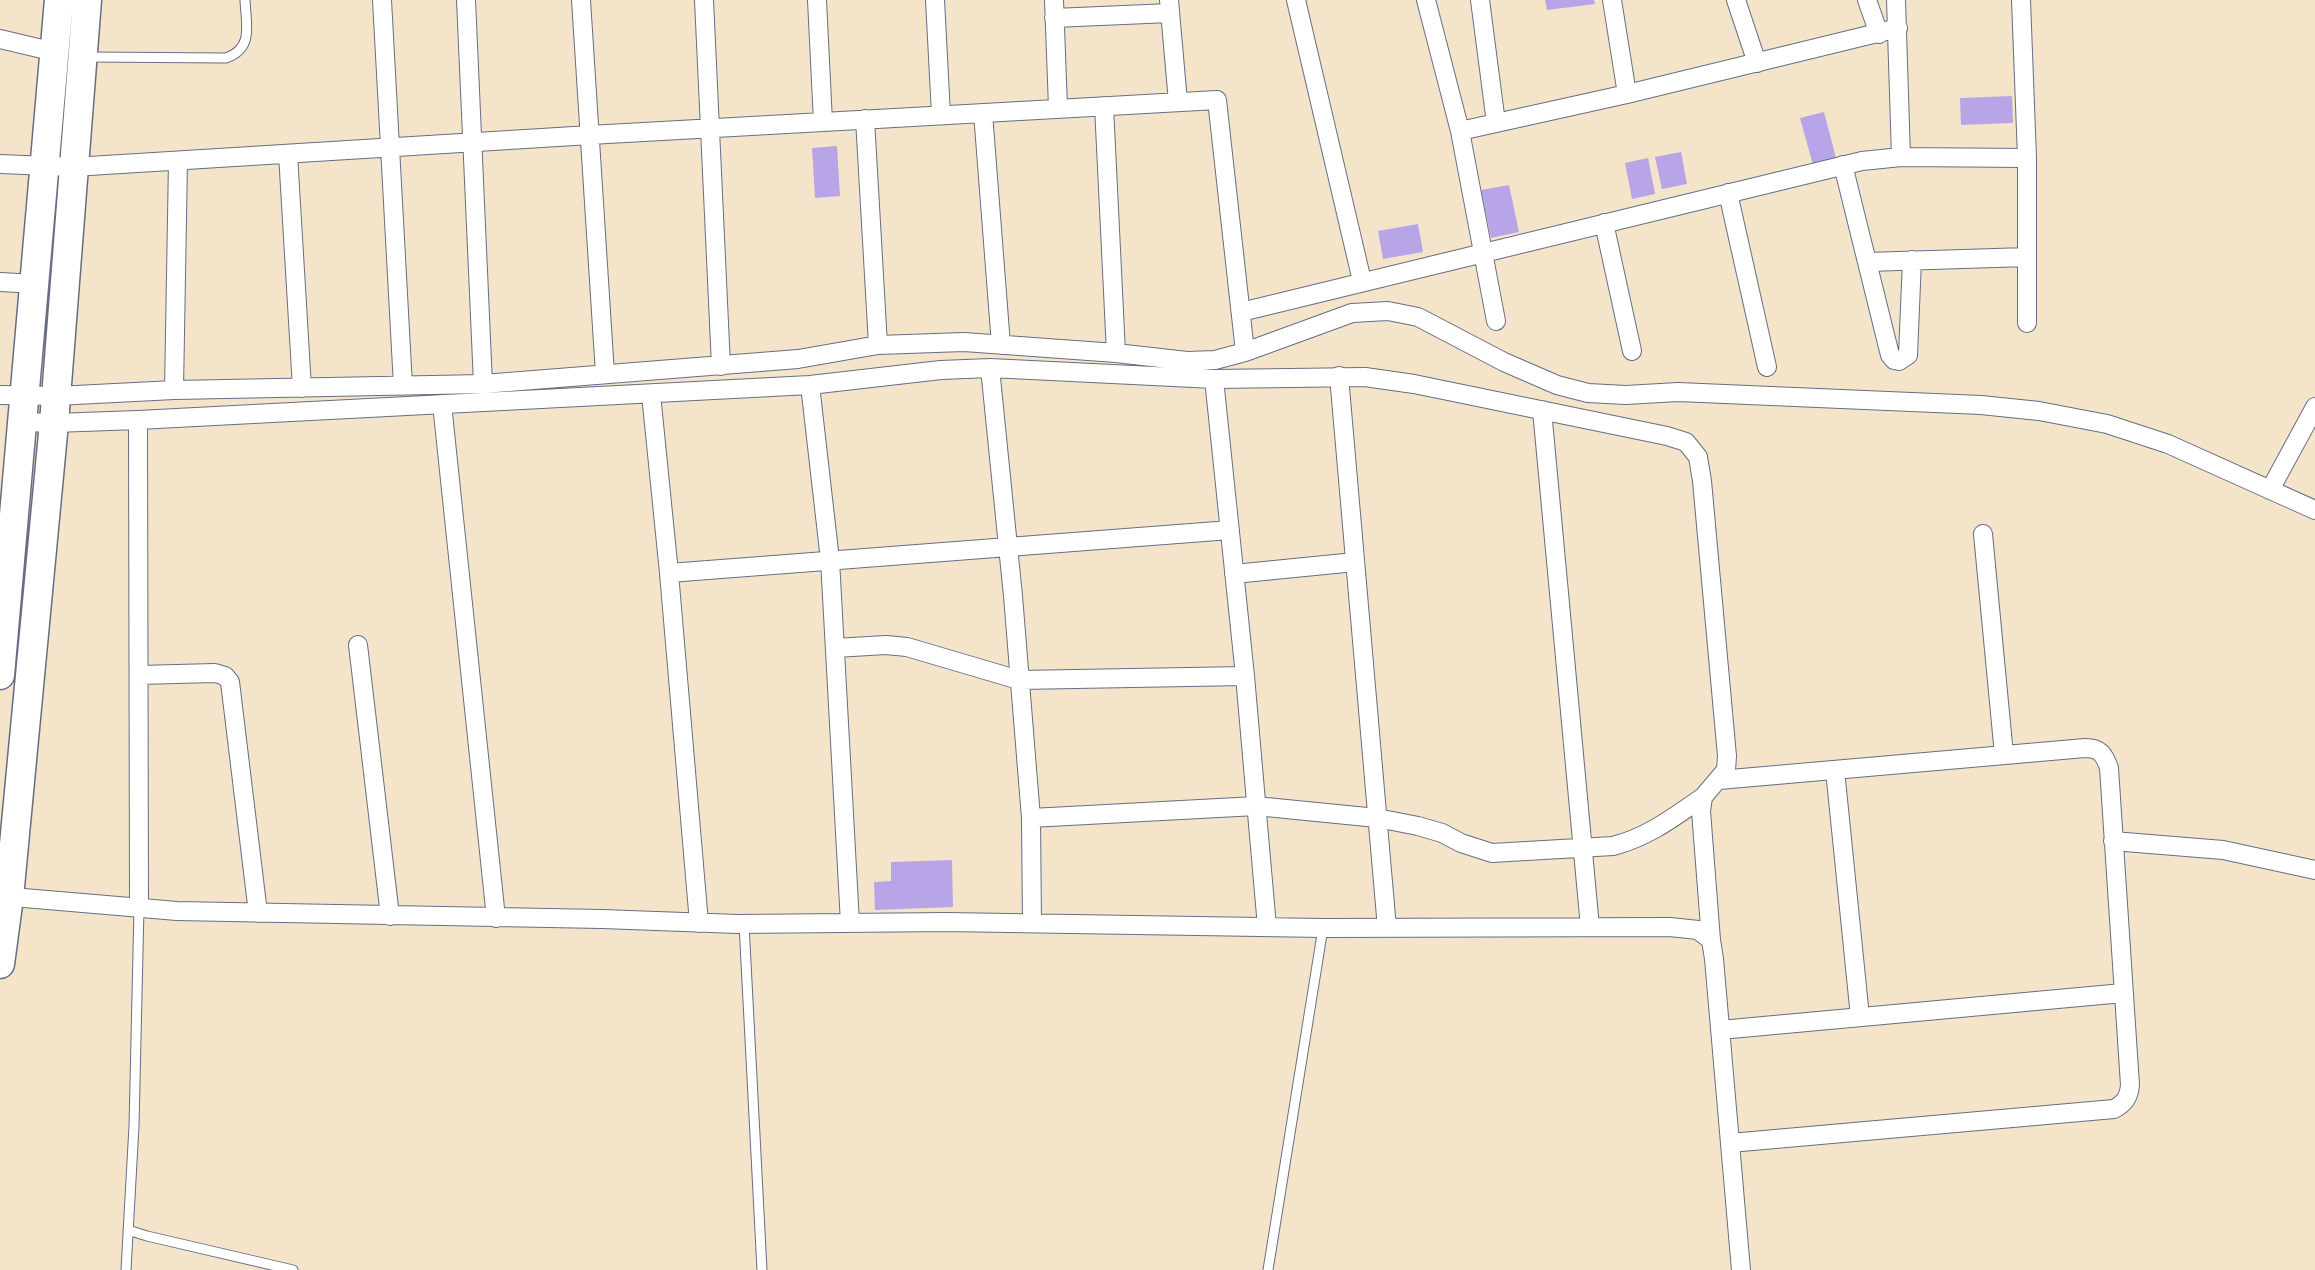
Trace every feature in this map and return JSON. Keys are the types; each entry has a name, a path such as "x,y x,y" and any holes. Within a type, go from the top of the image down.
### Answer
{"main road":[{"path":"60,0 69,54"},
{"path":"0,964 55,410 59,167 69,54 87,0"},
{"path":"0,675 7,521 17,404 36,284 59,167"}],"street":[{"path":"382,0 403,386"},
{"path":"466,0 483,384"},
{"path":"581,0 605,374"},
{"path":"704,0 722,366"},
{"path":"817,0 823,122"},
{"path":"935,0 941,115"},
{"path":"1296,0 1362,282"},
{"path":"1426,0 1460,131 1496,321"},
{"path":"1480,0 1496,123"},
{"path":"1612,0 1627,94"},
{"path":"1736,0 1757,63"},
{"path":"1867,0 1879,34"},
{"path":"1896,0 1901,158"},
{"path":"2021,0 2027,158 2027,323"},
{"path":"1058,108 1054,9 1170,7 1178,102"},
{"path":"1460,131 1627,94 1898,28"},
{"path":"0,39 69,54"},
{"path":"0,164 59,167 178,161 590,135 1217,100 1245,352"},
{"path":"1104,106 1116,353"},
{"path":"983,113 1001,345"},
{"path":"865,119 878,345"},
{"path":"288,154 302,388"},
{"path":"1241,312 1862,161 1901,158 2027,158"},
{"path":"174,390 178,161"},
{"path":"1844,165 1890,355 1894,360 1899,361 1908,355 1912,261"},
{"path":"1728,193 1767,366"},
{"path":"1604,223 1632,351"},
{"path":"1867,262 2027,257"},
{"path":"0,282 36,284"},
{"path":"17,404 55,410 174,390 483,384 798,359 878,345 964,342 1116,353 1186,362 1215,360 1245,352 1352,313 1388,311 1418,317 1504,362 1557,385 1588,393 1626,395 1690,393 1981,405 2039,411 2107,424 2141,434 2315,510"},
{"path":"17,404 138,420 810,385 940,370 990,368 1214,379 1339,376 1365,377 1413,384 1667,436 1686,442 1698,457 1710,562 1727,756 1726,770 1703,797 1641,837 1613,846 1492,853 1461,843 1432,829 1377,818 1256,806 1031,818"},
{"path":"990,368 1031,818 1032,924"},
{"path":"1339,376 1387,928"},
{"path":"1214,379 1245,676 1267,927"},
{"path":"810,385 830,560 850,923"},
{"path":"651,394 699,923"},
{"path":"442,404 496,918"},
{"path":"2270,490 2315,407"},
{"path":"1542,410 1590,927"},
{"path":"138,420 139,908"},
{"path":"669,573 1230,530"},
{"path":"1983,534 2004,755"},
{"path":"1234,574 1355,562"},
{"path":"358,645 390,916"},
{"path":"835,648 886,645 907,647 1019,680 1245,676"},
{"path":"139,675 215,673 225,676 230,682 258,913"},
{"path":"1719,780 2085,748 2095,748 2105,755 2109,768 2130,1084 2129,1094 2123,1104 2114,1109 1730,1143"},
{"path":"1835,770 1860,1017"},
{"path":"1703,797 1701,811 1741,1270"},
{"path":"2114,841 2223,850 2315,870"},
{"path":"5,896 139,908 258,913 744,924 1032,924 1323,928 1670,927 1698,930 1712,940"},
{"path":"1720,1030 2123,993"}],"lane":[{"path":"69,54 226,58 238,54 244,46 246,0"},
{"path":"126,1270 134,1126 139,908"},
{"path":"744,924 762,1270"},
{"path":"1268,1270 1323,928"},
{"path":"128,1230 293,1270"}],"building":[{"path":"1545,0 1594,0 1595,4 1547,10"},
{"path":"2012,96 2013,123 1961,125 1960,98"},
{"path":"1824,112 1836,158 1813,165 1800,118"},
{"path":"837,146 840,196 815,198 812,148"},
{"path":"1681,152 1687,184 1662,189 1655,157"},
{"path":"1648,158 1655,194 1632,199 1625,163"},
{"path":"1509,185 1519,232 1491,238 1481,190"},
{"path":"1418,224 1423,252 1383,259 1378,231"},
{"path":"952,860 953,907 875,910 874,882 891,881 891,862"}]}
